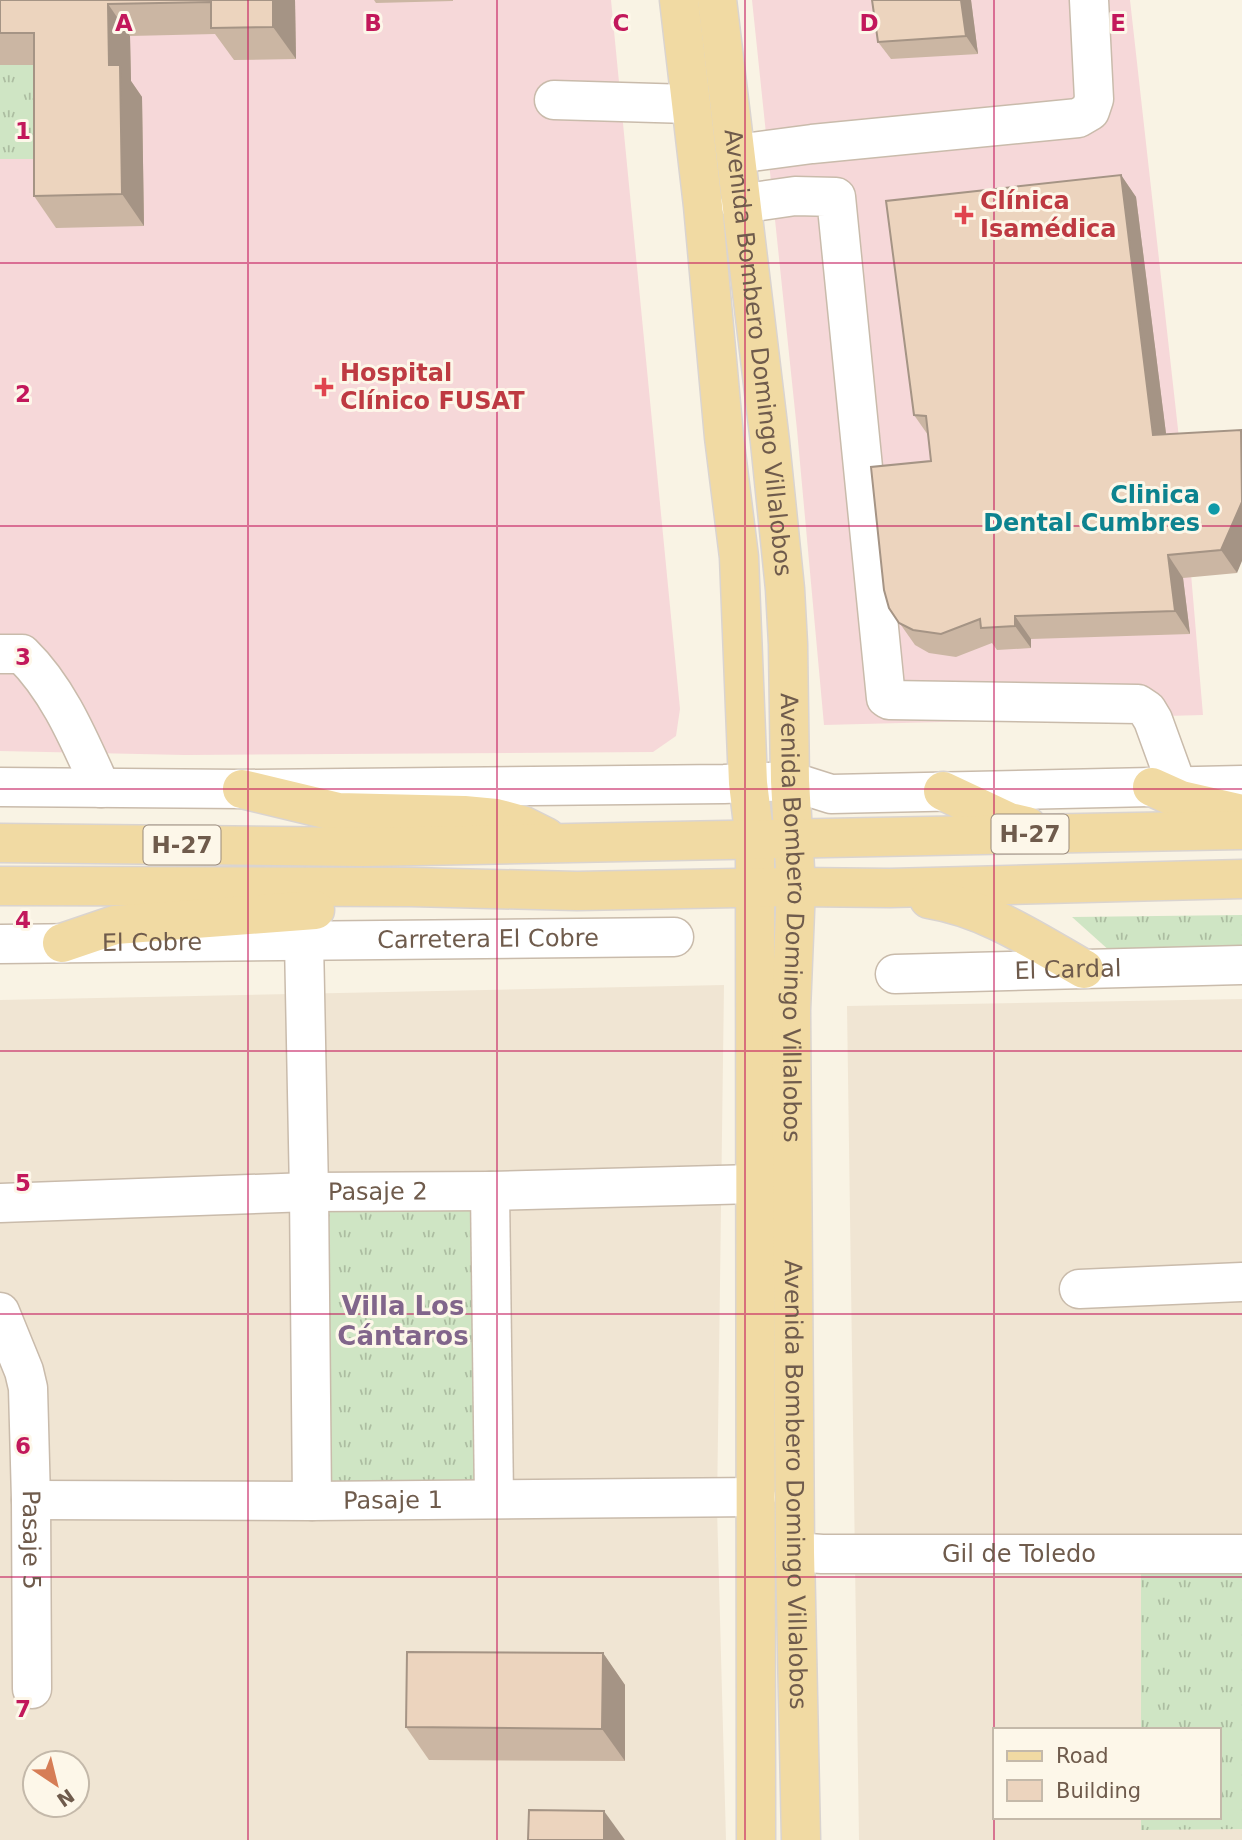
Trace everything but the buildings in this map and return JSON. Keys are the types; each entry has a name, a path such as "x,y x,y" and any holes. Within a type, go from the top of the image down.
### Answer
{"main road":[{"name":"Avenida Bombero Domingo Villalobos","path":"679,0 740,570 748,783 755,840 756,1840"},
{"name":"Avenida Bombero Domingo Villalobos","path":"717,0 785,589 796,887 791,1010 795,1552 801,1840"},
{"path":"703,206 740,204"},
{"path":"1165,787 1181,800 1242,814"},
{"path":"242,789 338,812 496,818 522,825 560,844"},
{"path":"943,791 1009,822 1063,834"},
{"name":"H-27","path":"0,843 363,847 1242,830"},
{"name":"H-27","path":"0,886 411,887 577,891 890,888 1242,879"},
{"path":"62,943 116,925 360,906 411,887"},
{"path":"890,888 967,907 1004,924 1084,969"}],"street":[{"path":"736,154 1078,118 1090,111 1094,99 1088,0"},
{"path":"554,100 689,104"},
{"path":"740,204 795,196 836,197 886,698 1138,704 1147,710 1153,720 1165,787"},
{"path":"0,654 22,654 39,671 101,788"},
{"path":"0,788 242,789 790,781 831,794 1242,785"},
{"name":"Carretera El Cobre","path":"304,940 674,937"},
{"path":"304,940 312,1500"},
{"name":"El Cobre","path":"0,944 304,940"},
{"name":"El Cardal","path":"895,974 1242,965"},
{"name":"Pasaje 2","path":"0,1203 309,1192 490,1191 755,1184"},
{"path":"490,1191 494,1499"},
{"path":"1079,1289 1242,1282"},
{"name":"Pasaje 5","path":"0,1312 27,1380 32,1689"},
{"name":"Pasaje 1","path":"31,1500 756,1497"},
{"name":"Gil de Toledo","path":"795,1552 1242,1554"}],"shaded area":[{"name":"Hospital Clínico FUSAT","path":"0,0 611,0 680,709 676,736 653,752 185,755 0,751"},
{"name":"Clínica Isamédica","path":"752,0 1130,0 1181,456 1203,715 824,725 797,430"},
{"path":"724,985 717,1508 726,1840 0,1840 0,1000"},
{"path":"1242,999 1242,1840 859,1840 847,1006"}],"green space":[{"path":"0,65 56,65 56,159 0,159"},
{"path":"1242,915 1242,950 1111,952 1072,917"},
{"path":"487,1205 489,1490 318,1493 315,1207"},
{"path":"1242,1573 1242,1829 1141,1830 1141,1819 1221,1819 1221,1728 1141,1728 1141,1574"}],"place":[{"name":"Clínica Isamédica","path":"964,215"},
{"name":"Hospital Clínico FUSAT","path":"324,387"},
{"name":"Clinica Dental Cumbres","path":"1214,509"}],"district":[{"name":"Villa Los Cántaros","path":"403,1321"}]}
